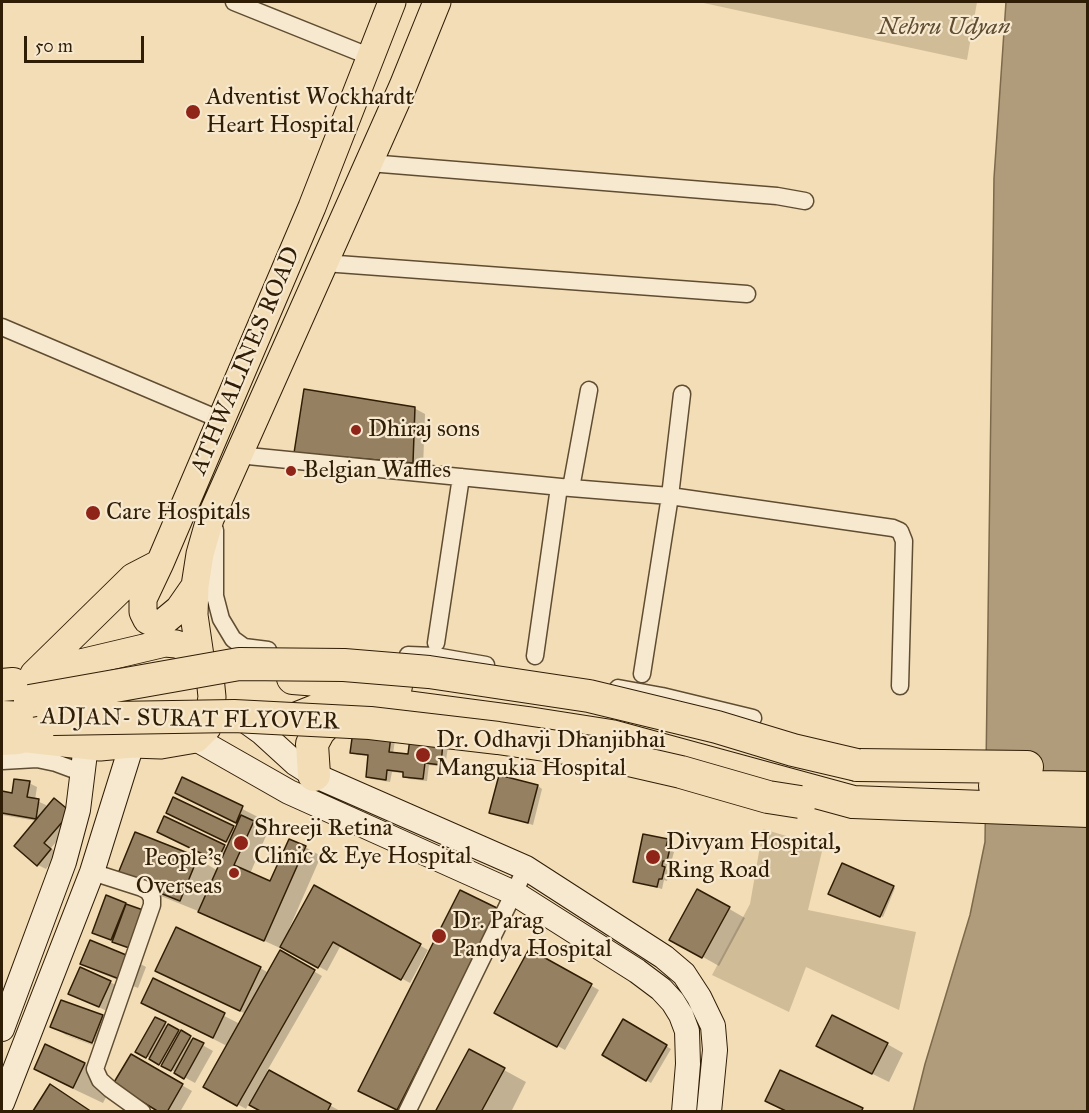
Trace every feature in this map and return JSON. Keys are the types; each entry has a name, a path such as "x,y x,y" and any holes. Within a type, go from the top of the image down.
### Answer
{"highway":[{"name":"ADJAN- SURAT FLYOVER","path":"10,688 239,664 344,665 429,672 590,696 857,765 1088,768"},
{"path":"208,679 258,676 378,683 525,704 592,710 858,782 870,793 1088,810"},
{"path":"314,775 312,744 319,731 339,710 357,703"},
{"path":"201,733 261,732 325,707 357,703 392,705 611,736 838,799 870,793 1088,788"},
{"name":"ADJAN- SURAT FLYOVER","path":"5,737 53,719 234,716 370,723 498,738 598,753 681,772 768,797 800,802 866,821 1088,825"}],"main road":[{"name":"ATHWALINES ROAD","path":"195,586 179,609 161,624 147,620 143,612 143,599 312,207 392,2"},
{"name":"ATHWALINES ROAD","path":"201,733 208,679 194,615 195,586 200,554 214,508 403,86 437,2"},
{"path":"10,688 133,577 160,563"},
{"path":"10,688 165,643 188,648 208,679"},
{"path":"5,737 100,747 132,744 161,745 201,733"}],"street":[{"path":"234,2 371,57"},
{"path":"369,163 765,195 805,201"},
{"path":"324,263 747,294"},
{"path":"2,327 221,420"},
{"path":"535,656 565,488 589,390"},
{"path":"642,674 670,496 682,394"},
{"path":"238,455 565,488 670,496 893,528 900,531 903,541 900,686"},
{"path":"436,643 461,477"},
{"path":"214,508 215,596 221,619 233,639 244,647 255,650 435,656 662,696 753,718"},
{"path":"208,679 295,763 314,775 526,868 664,957 684,974 699,997 713,1026 716,1050 709,1112"},
{"path":"201,733 289,792 514,893 661,988 673,1002 684,1023 689,1049 684,1112"},
{"path":"5,737 37,759 83,773"},
{"path":"2,1103 92,872 132,744"},
{"path":"2,1029 64,862 78,810 86,746"},
{"path":"407,1112 526,868"},
{"path":"92,872 142,888 148,891 152,898 152,905 95,1069 100,1080 142,1112"}],"green space":[{"name":"Nehru Udyan","path":"699,2 977,2 967,60"},
{"path":"763,829 823,847 808,910 916,932 899,1010 806,967 789,1012 712,975 750,904"}],"shaded area":[{"path":"1006,2 1087,2 1087,1111 913,1112 925,1064 970,915 985,842 994,178"}],"building":[{"name":"Dhiraj sons","path":"304,389 415,407 413,463 294,453"},
{"path":"353,731 391,736 389,752 408,754 410,738 443,742 441,765 425,763 423,779 403,777 403,772 387,770 386,780 366,777 368,755 350,753"},
{"path":"499,775 538,785 528,823 489,813"},
{"path":"182,777 243,806 236,823 175,793"},
{"path":"14,779 30,781 27,797 39,799 36,819 2,813 2,791 12,793"},
{"path":"173,797 234,826 226,842 166,813"},
{"path":"54,798 71,812 44,843 51,849 37,866 14,846"},
{"name":"People's Overseas","path":"241,815 254,821 234,865 270,881 289,839 306,846 264,941 198,912"},
{"path":"164,816 225,845 217,861 157,832"},
{"path":"135,832 198,857 180,901 117,876"},
{"path":"643,834 668,839 666,847 670,848 667,861 663,861 662,866 665,867 657,887 633,882"},
{"path":"842,863 894,886 880,917 828,894"},
{"path":"314,885 421,944 401,980 333,942 318,968 280,947"},
{"path":"697,889 730,907 702,958 669,940"},
{"path":"460,890 499,909 397,1110 358,1091"},
{"path":"106,895 126,903 111,940 92,933"},
{"path":"126,904 146,911 132,949 112,942"},
{"path":"176,927 261,967 240,1011 155,971"},
{"path":"90,940 131,957 122,980 80,964"},
{"path":"529,949 592,984 557,1047 494,1013"},
{"path":"280,950 315,970 237,1106 203,1087"},
{"path":"80,967 111,981 99,1007 68,994"},
{"path":"153,978 225,1013 213,1038 141,1003"},
{"path":"61,1000 103,1015 92,1043 50,1027"},
{"path":"832,1015 888,1043 872,1074 816,1046"},
{"path":"155,1017 166,1022 146,1058 135,1052"},
{"path":"623,1019 667,1045 646,1081 602,1055"},
{"path":"168,1024 179,1030 159,1065 149,1059"},
{"path":"181,1030 191,1036 171,1071 161,1066"},
{"path":"193,1038 204,1043 184,1079 174,1073"},
{"path":"45,1044 85,1063 73,1088 34,1069"},
{"path":"469,1049 505,1068 481,1112 435,1112"},
{"path":"131,1054 183,1084 167,1112 159,1112 113,1084"},
{"path":"269,1070 331,1104 327,1112 262,1112 249,1105"},
{"path":"780,1070 863,1108 861,1112 788,1112 765,1101"},
{"path":"50,1084 92,1112 33,1111"}],"place":[{"name":"Adventist Wockhardt Heart Hospital","path":"193,112"},
{"name":"Dhiraj sons","path":"356,430"},
{"name":"Belgian Waffles","path":"291,471"},
{"name":"Care Hospitals","path":"93,513"},
{"name":"Dr. Odhavji Dhanjibhai Mangukia Hospital","path":"423,755"},
{"name":"Shreeji Retina Clinic & Eye Hospital","path":"241,843"},
{"name":"Divyam Hospital, Ring Road","path":"653,857"},
{"name":"People's Overseas","path":"234,873"},
{"name":"Dr. Parag Pandya Hospital","path":"439,936"}]}
